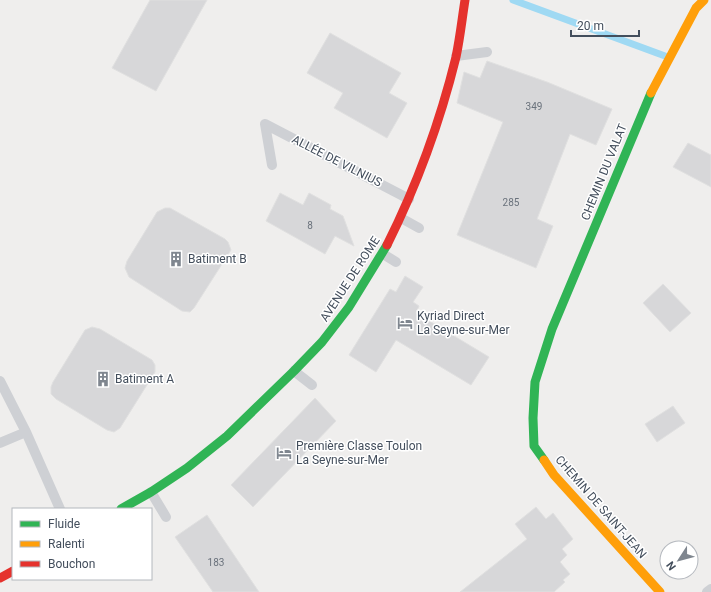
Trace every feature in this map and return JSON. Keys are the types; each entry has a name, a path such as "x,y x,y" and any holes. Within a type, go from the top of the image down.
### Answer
{"street":[{"name":"AVENUE DE ROME","path":"123,508 151,492 187,468 227,436 294,372 322,342 349,307 382,254 401,218 430,147 456,56 465,0"},
{"name":"CHEMIN DU VALAT","path":"541,361 552,329 648,98 696,8 704,0"},
{"name":"CHEMIN DE SAINT-JEAN","path":"541,361 535,382 533,418 534,446 554,475 660,592"},
{"path":"0,578 12,572"}],"lane":[{"path":"456,56 487,52"},
{"name":"ALLÉE DE VILNIUS","path":"272,165 265,124 409,199"},
{"path":"401,218 419,228"},
{"path":"382,254 396,262"},
{"path":"294,372 312,385"},
{"path":"0,381 26,432 60,508"},
{"path":"262,387 271,393"},
{"path":"0,444 26,432"},
{"path":"151,492 166,517"},
{"path":"707,592 711,589"}],"building":[{"path":"150,0 207,0 156,91 112,68"},
{"path":"330,33 401,73 389,93 407,103 387,138 334,108 343,93 307,73"},
{"path":"487,61 547,82 612,109 596,145 570,134 537,219 553,226 536,268 457,235 503,122 457,103 464,72 480,78"},
{"path":"688,143 711,155 711,187 673,167"},
{"path":"280,193 303,205 309,193 331,205 330,209 343,216 354,246 335,236 325,254 266,221"},
{"name":"Batiment B","path":"165,208 170,208 225,239 231,250 190,312 182,311 129,277 125,268 127,261 157,212"},
{"path":"405,276 423,287 413,302 419,306 416,313 489,357 471,385 396,340 376,372 349,355 390,289 396,292"},
{"path":"663,284 691,313 670,332 643,303"},
{"name":"Batiment A","path":"92,327 100,329 152,360 155,365 155,372 120,428 114,432 107,430 56,399 51,394 53,382 85,330"},
{"name":"Première Classe Toulon La Seyne-sur-Mer","path":"315,398 336,421 253,507 231,485"},
{"path":"673,406 685,423 657,442 645,424"},
{"path":"536,507 546,519 553,513 573,539 562,549 567,555 560,562 570,574 563,580 565,582 554,592 460,592 527,539 515,524"},
{"path":"207,515 259,592 213,592 175,537"}],"waterway":[{"path":"513,0 665,56"}],"traffic: fast":[{"path":"544,460 534,446 533,418 535,382 552,329 651,93"},
{"path":"123,508 151,492 187,468 227,436 294,371 322,342 349,307 387,245"}],"traffic: slow":[{"path":"651,93 696,8 704,0"},
{"path":"544,460 554,475 660,592"}],"traffic: jam":[{"path":"387,245 418,176 443,105 456,57 465,0"},
{"path":"0,578 12,572"}],"place":[{"name":"Batiment B","path":"176,259"},
{"name":"Kyriad Direct La Seyne-sur-Mer","path":"405,323"},
{"name":"Batiment A","path":"103,379"},
{"name":"Première Classe Toulon La Seyne-sur-Mer","path":"284,453"}]}
